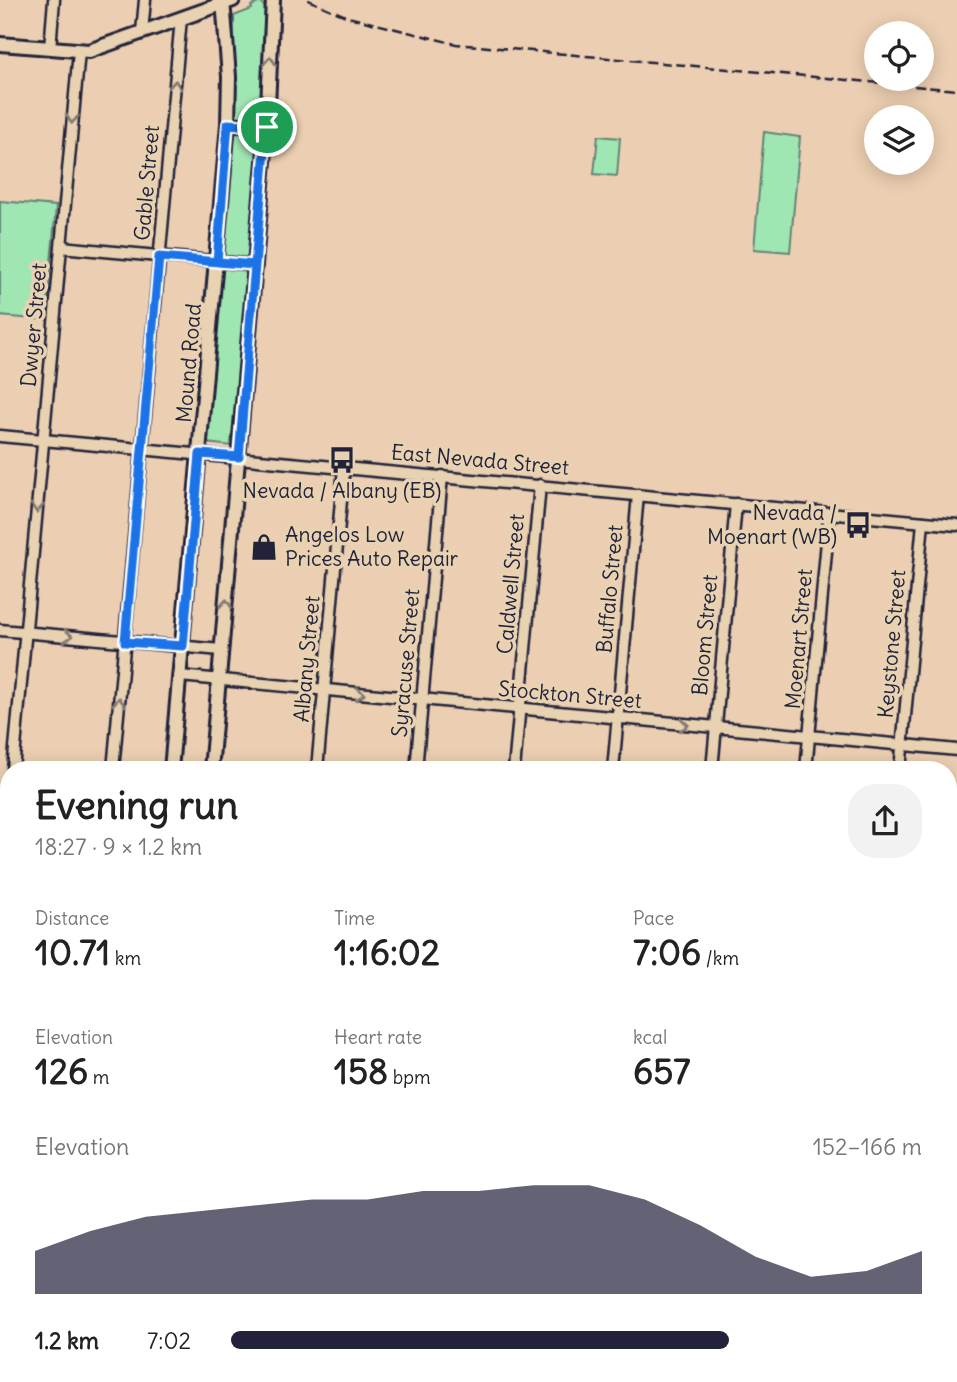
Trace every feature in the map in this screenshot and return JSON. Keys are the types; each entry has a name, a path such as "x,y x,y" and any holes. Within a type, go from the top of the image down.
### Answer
{"main road":[{"path":"212,761 267,127 272,0"},
{"path":"0,44 79,51 101,48 226,1"},
{"name":"Mound Road","path":"172,761 228,124 226,1"},
{"path":"228,124 267,127"}],"street":[{"path":"50,48 54,0"},
{"path":"142,32 145,0"},
{"name":"Gable Street","path":"114,761 181,18"},
{"name":"Dwyer Street","path":"14,761 79,51"},
{"path":"61,247 255,265"},
{"name":"East Nevada Street","path":"0,436 957,525"},
{"name":"Albany Street","path":"318,761 344,467"},
{"name":"Syracuse Street","path":"417,761 442,476"},
{"name":"Caldwell Street","path":"515,761 540,485"},
{"name":"Buffalo Street","path":"614,761 638,495"},
{"name":"Bloom Street","path":"713,761 736,504"},
{"name":"Moenart Street","path":"807,761 829,517 832,513"},
{"name":"Keystone Street","path":"901,761 923,522"},
{"path":"0,630 221,650"},
{"name":"Stockton Street","path":"180,677 957,750"}],"green space":[{"path":"261,2 265,8 260,117 255,120 237,119 234,115 234,16"},
{"path":"764,132 800,137 790,252 754,249"},
{"path":"255,134 259,139 248,256 244,259 226,258 222,255 232,135"},
{"path":"598,136 620,138 617,176 594,174"},
{"path":"0,201 56,206 46,320 0,316"},
{"path":"225,268 243,270 247,275 232,446 206,443 220,272"}],"railway":[{"path":"308,0 348,17 456,44 957,90"}],"place":[{"name":"Nevada / Albany (EB)","path":"342,460"},
{"name":"Nevada / Moenart (WB)","path":"858,525"},
{"name":"Angelos Low Prices Auto Repair","path":"264,547"}],"route":[{"path":"267,127 228,124 217,262 255,265 239,457 200,454 183,646 125,642 159,257 217,262 255,265 267,127"}]}
